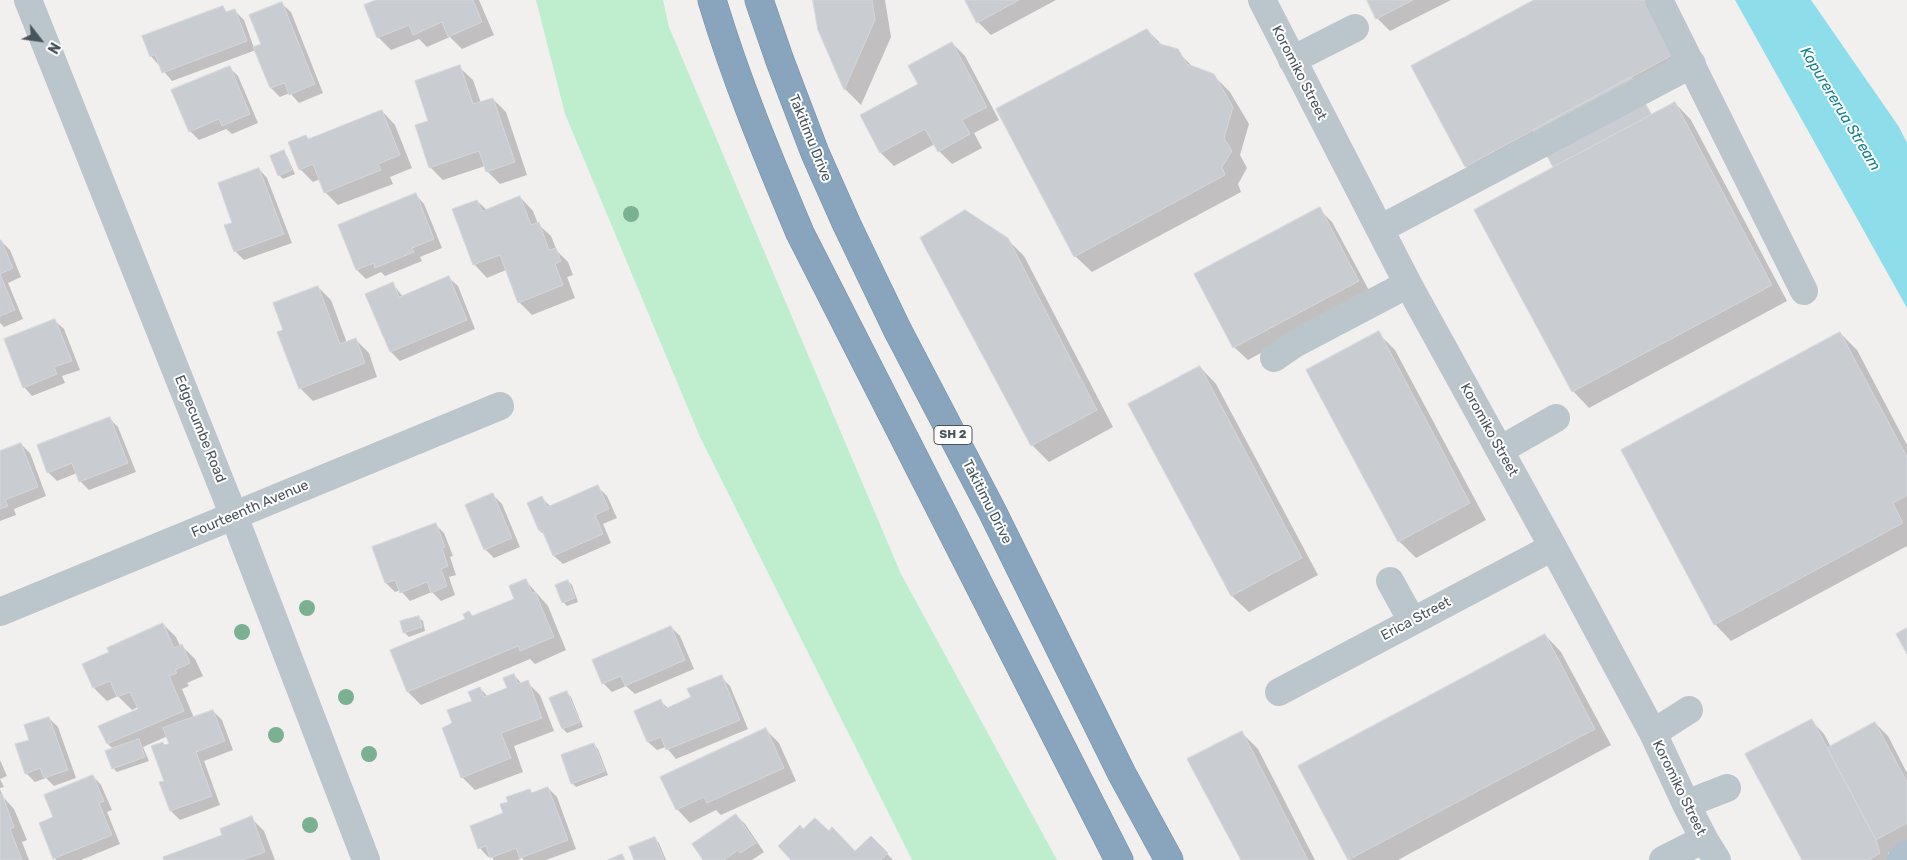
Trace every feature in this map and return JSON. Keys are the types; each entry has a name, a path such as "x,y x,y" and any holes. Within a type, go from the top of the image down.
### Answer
{"highway":[{"path":"712,0 734,68 800,233 1119,860"},
{"name":"Takitimu Drive","path":"760,0 780,61 815,153 847,225 898,330 992,511 1122,774 1169,860"},
{"path":"1122,774 1181,860"}],"main road":[{"path":"1901,860 1907,854"}],"street":[{"name":"Edgecumbe Road","path":"28,0 234,516 366,860"},
{"name":"Koromiko Street","path":"1262,0 1408,284 1653,733 1710,850"},
{"path":"1659,0 1804,291"},
{"path":"1292,60 1355,28"},
{"path":"1380,229 1692,64"},
{"path":"1274,358 1296,343 1408,284"},
{"name":"Fourteenth Avenue","path":"0,612 500,406"},
{"path":"1500,450 1556,418"},
{"name":"Erica Street","path":"1279,692 1553,547"},
{"path":"1390,581 1412,621"},
{"path":"1653,733 1689,710"},
{"path":"1686,804 1727,788"},
{"path":"1663,860 1710,850"}],"green space":[{"path":"536,0 663,0 669,27 901,574 1057,860 912,860 700,437 565,114"}],"water":[{"name":"Kopurererua Stream","path":"1735,0 1811,0 1899,127 1907,143 1907,308"}],"building":[{"path":"376,0 473,0 482,22 448,37 442,22 413,35 409,25 377,38 364,5"},
{"path":"813,0 872,0 875,20 844,90 818,30"},
{"path":"965,0 1019,0 977,23"},
{"path":"1367,0 1413,0 1376,19"},
{"path":"1534,0 1651,0 1678,52 1465,167 1411,66"},
{"path":"282,2 315,84 289,95 285,83 270,88 253,47 261,44 249,15"},
{"path":"223,6 226,12 235,9 247,41 162,73 155,54 150,57 142,36"},
{"path":"1147,29 1157,43 1178,49 1187,64 1214,74 1233,107 1224,138 1232,151 1222,167 1225,175 1074,257 996,109"},
{"path":"952,42 987,107 962,120 970,134 938,152 925,129 880,153 860,115 918,84 908,66"},
{"path":"460,65 473,104 493,98 515,162 486,172 479,151 429,168 415,125 428,121 415,81"},
{"path":"230,66 250,114 222,126 219,119 189,132 171,90"},
{"path":"1631,77 1651,115 1553,167 1533,130"},
{"path":"1675,102 1772,285 1572,392 1474,210"},
{"path":"382,110 400,155 378,164 381,170 324,193 313,164 299,170 288,142 306,135 308,139"},
{"path":"284,150 292,170 278,176 270,156"},
{"path":"259,168 284,234 234,252 224,225 232,223 218,183"},
{"path":"416,193 434,239 412,248 414,252 375,268 374,263 356,270 338,225"},
{"path":"520,196 531,225 539,222 549,250 556,248 561,261 555,264 563,285 518,303 500,255 473,265 452,209 477,200 482,211"},
{"path":"1320,207 1359,281 1233,348 1194,274"},
{"path":"965,210 1008,238 1097,410 1031,446 920,238"},
{"path":"0,240 13,268 0,274"},
{"path":"0,274 15,310 0,316"},
{"path":"449,276 467,320 390,352 365,294 393,282 399,297"},
{"path":"318,286 340,344 356,338 365,363 299,389 277,332 283,330 273,303"},
{"path":"55,319 72,361 54,367 57,374 23,388 4,339"},
{"path":"1379,331 1470,503 1398,542 1306,370"},
{"path":"1840,332 1907,457 1907,495 1893,503 1903,523 1714,625 1621,450"},
{"path":"1200,366 1302,558 1231,596 1128,404"},
{"path":"110,417 128,463 79,482 72,463 47,473 37,445"},
{"path":"21,443 38,487 5,500 8,506 0,509 0,451"},
{"path":"598,485 609,509 595,515 603,534 553,556 542,530 539,531 527,503 542,496 547,507"},
{"path":"493,493 512,538 484,550 465,505"},
{"path":"436,523 445,547 442,548 448,566 441,569 447,586 431,593 427,582 400,593 395,580 385,583 372,547"},
{"path":"526,579 532,593 535,592 554,637 520,651 518,646 407,692 390,650 465,619 463,614 469,611 472,616 514,599 509,586"},
{"path":"568,580 575,598 562,603 555,585"},
{"path":"419,616 422,627 403,633 400,621"},
{"path":"163,623 174,648 182,644 190,663 175,670 177,673 169,676 184,711 107,744 98,726 138,709 130,692 117,697 110,681 93,688 82,664 109,652 107,648"},
{"path":"671,626 685,660 625,686 621,676 602,684 592,660"},
{"path":"1907,628 1907,654 1896,634"},
{"path":"1545,634 1595,729 1348,860 1298,766"},
{"path":"514,674 518,684 528,680 542,718 501,733 511,758 461,778 442,728 452,723 447,710 472,701 468,692 480,687 484,697 507,688 503,678"},
{"path":"722,675 740,720 666,750 661,737 647,742 634,711 661,699 665,709 691,697 687,689"},
{"path":"567,691 580,722 562,729 549,698"},
{"path":"213,710 225,741 196,752 212,796 170,811 159,782 164,781 151,746 163,742 164,745 169,744 163,728"},
{"path":"49,717 68,770 44,778 40,768 25,774 15,744 29,740 24,725"},
{"path":"1812,719 1876,840 1880,853 1869,860 1802,860 1745,754"},
{"path":"1875,722 1907,782 1907,823 1876,840 1827,748"},
{"path":"766,728 784,768 707,803 704,797 676,810 660,777"},
{"path":"1242,731 1308,860 1241,860 1187,759"},
{"path":"139,739 145,757 112,769 105,751"},
{"path":"594,743 605,771 571,784 561,755"},
{"path":"93,775 104,801 99,803 112,835 53,859 39,823 53,817 44,795"},
{"path":"548,787 568,840 520,858 516,848 490,858 486,846 478,849 470,826 503,813 500,804 508,802 506,797 530,789 531,793"},
{"path":"2,794 14,827 10,829 22,860 0,860 0,795"},
{"path":"736,814 756,843 740,853 738,850 724,860 703,860 692,844"},
{"path":"252,816 265,852 242,860 164,860 163,857 222,835 220,829"},
{"path":"815,818 829,831 832,827 855,851 871,836 888,853 881,860 791,860 778,846 800,825 803,829"},
{"path":"655,837 664,860 634,860 629,847"},
{"path":"622,854 625,860 608,860"}]}
